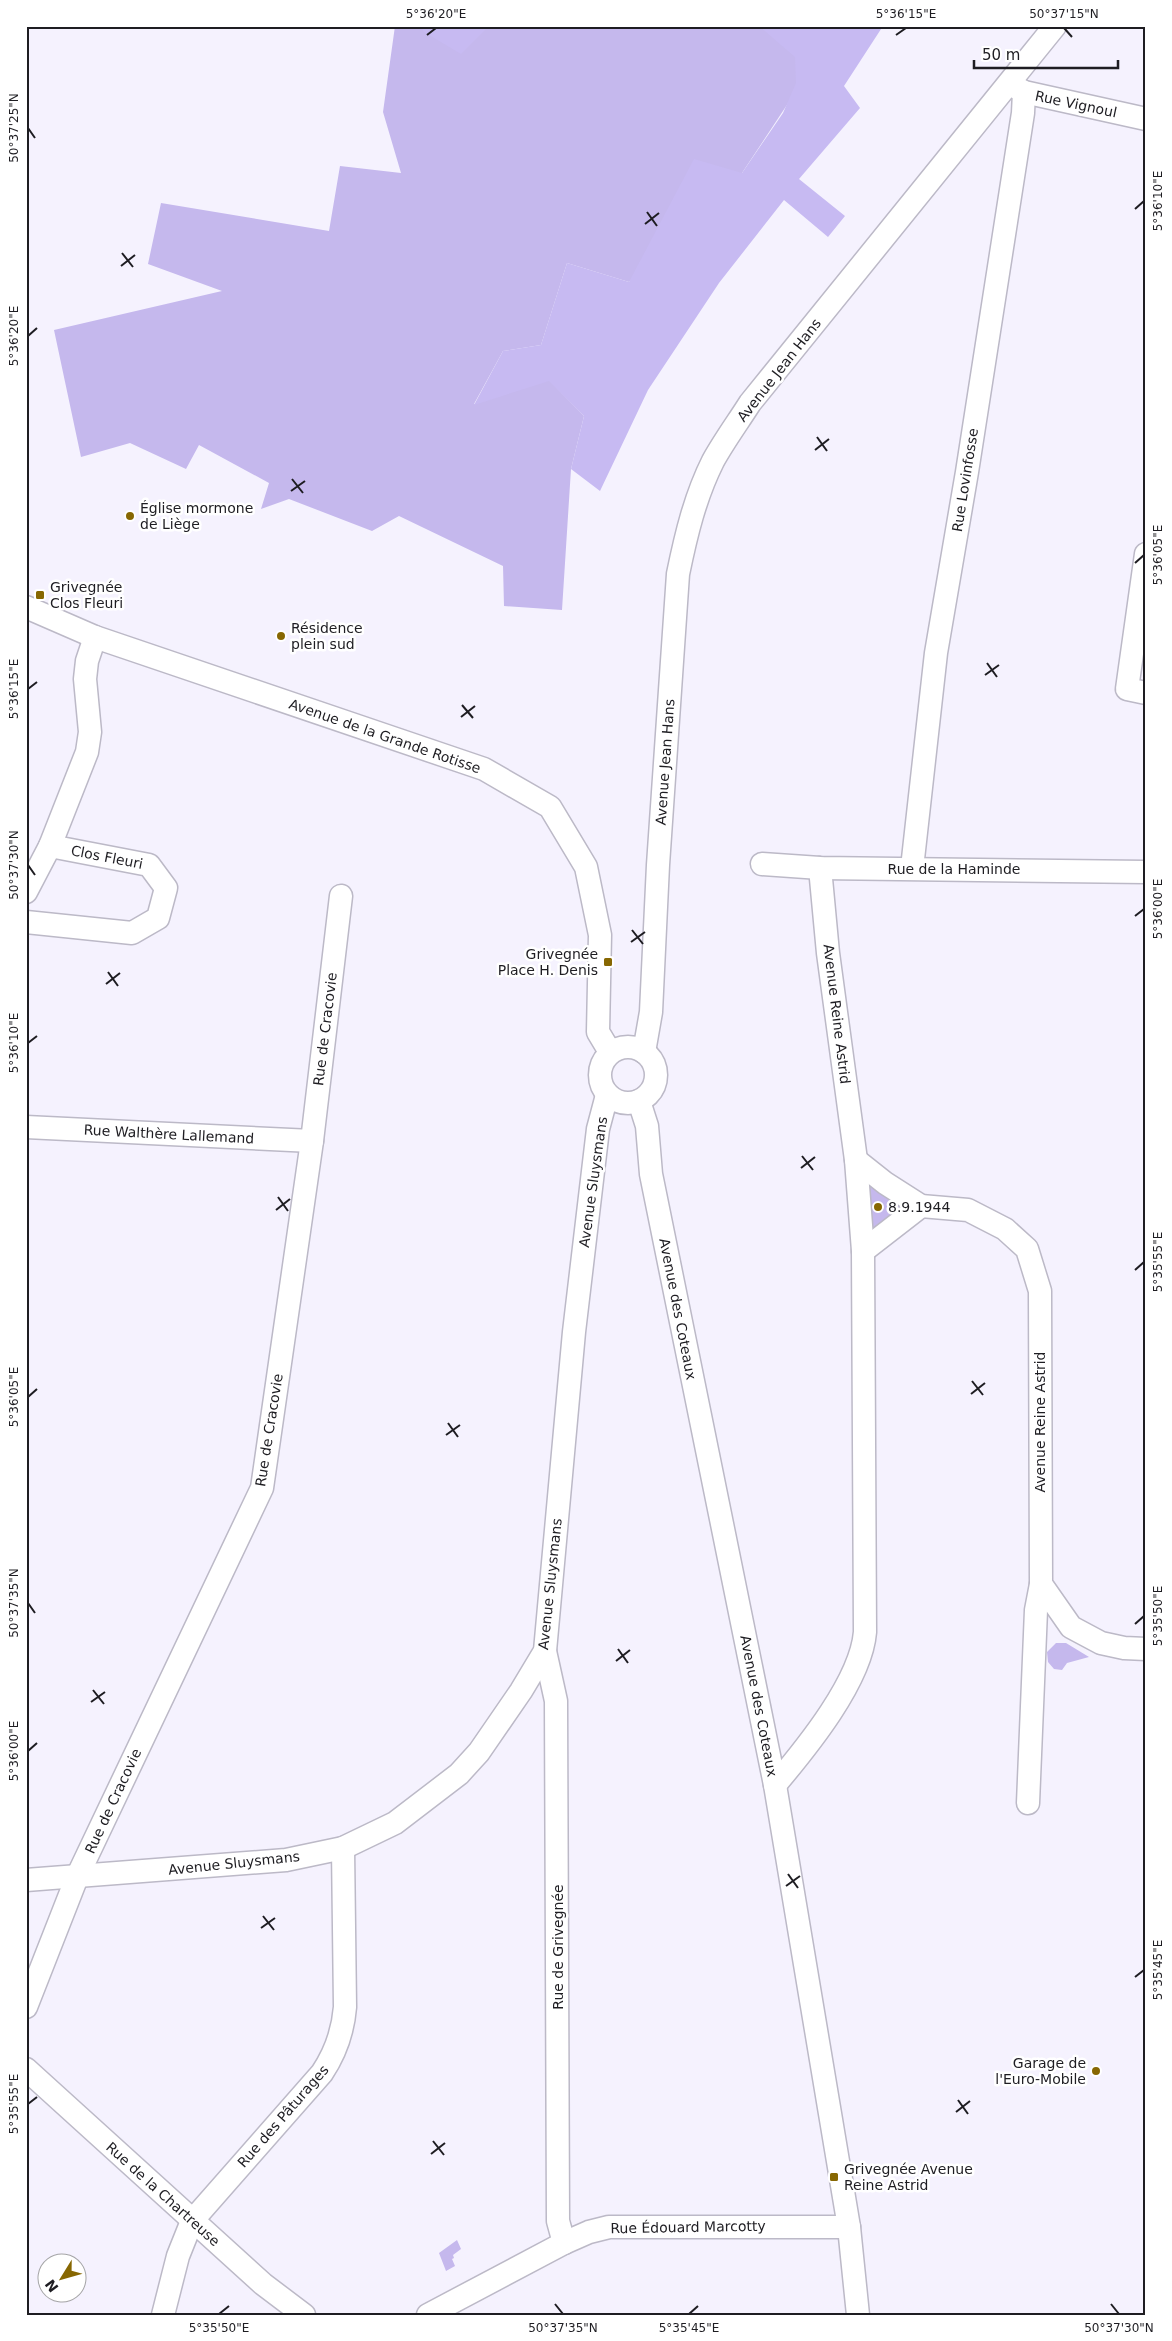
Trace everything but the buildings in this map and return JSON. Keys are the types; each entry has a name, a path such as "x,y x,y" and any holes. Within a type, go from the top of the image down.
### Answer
{"street":[{"name":"Avenue Jean Hans","path":"644,1052 651,1012 658,865 678,574 686,532 696,503 714,461 750,403 1017,88 1055,26"},
{"name":"Rue Vignoul","path":"1017,88 1146,119"},
{"name":"Rue Lovinfosse","path":"912,868 936,653 1024,113 1017,88"},
{"path":"1146,554 1127,689 1146,694"},
{"name":"Avenue de la Grande Rotisse","path":"26,607 95,637 484,769 550,807 586,867 600,935 598,1032 610,1052"},
{"name":"Clos Fleuri","path":"26,892 50,846 90,742 85,679 86,661 95,637"},
{"name":"Clos Fleuri","path":"26,922 132,933 158,918 166,888 149,865 50,846"},
{"name":"Rue de la Haminde","path":"762,864 820,868 1146,872"},
{"name":"Avenue Reine Astrid","path":"775,1785 810,1742 850,1679 864,1649 863,1250 856,1160 828,953 820,868"},
{"name":"Rue de Cracovie","path":"26,2007 77,1877 262,1488 312,1141 341,896"},
{"path":"621,1047 633,1047 644,1052 654,1064 655,1081 650,1093 639,1101 630,1104 616,1101 607,1095 600,1081 601,1065 610,1052 621,1047"},
{"name":"Avenue Sluysmans","path":"26,1880 286,1860 343,1848 395,1823 460,1774 478,1752 545,1651 574,1332 598,1129 607,1095"},
{"name":"Avenue des Coteaux","path":"639,1101 647,1126 651,1174 775,1785 849,2226 858,2315"},
{"name":"Rue Walthère Lallemand","path":"26,1127 312,1141"},
{"name":"Avenue Reine Astrid","path":"856,1160 885,1183 921,1206 968,1210 988,1218 1005,1229 1027,1248 1040,1291 1041,1584 1036,1610 1028,1803"},
{"path":"863,1250 921,1206"},
{"path":"1041,1584 1071,1627 1101,1643 1124,1648 1146,1649"},
{"path":"1035,1650 1051,1634 1071,1627"},
{"name":"Rue de Grivegnée","path":"545,1651 556,1701 558,2221 564,2243"},
{"name":"Rue des Pâturages","path":"163,2315 178,2256 192,2222 322,2073 332,2058 344,2026 345,2007 343,1848"},
{"name":"Rue de la Chartreuse","path":"26,2069 262,2284 304,2315"},
{"name":"Rue Édouard Marcotty","path":"428,2315 564,2243 589,2232 617,2226 849,2226"}],"shaded area":[{"path":"395,26 839,26 742,173 629,282 567,263 541,345 503,351 474,404 549,380 584,416 571,469 562,610 504,606 503,566 399,516 372,531 289,499 261,509 269,483 199,445 186,469 130,443 81,457 54,330 222,291 148,264 161,203 329,231 340,166 401,173 383,112"},
{"path":"420,26 489,26 461,54 424,32"},
{"path":"759,26 883,26 844,86 860,108 799,179 845,216 828,237 784,200 719,283 648,390 600,491 571,469 584,416 549,381 474,405 503,351 541,345 567,263 629,282 694,159 742,173 783,113 796,83 795,57"},
{"path":"872,1184 903,1206 872,1234 867,1186"},
{"path":"1056,1643 1066,1643 1089,1657 1067,1663 1062,1670 1054,1669 1048,1662 1047,1652"},
{"path":"457,2240 461,2249 453,2255 454,2258 452,2259 455,2266 446,2271 439,2253"}],"place":[{"name":"Église mormone de Liège","path":"130,516"},
{"name":"Grivegnée Clos Fleuri","path":"40,595"},
{"name":"Résidence plein sud","path":"281,636"},
{"name":"Grivegnée Place H. Denis","path":"608,962"},
{"name":"8.9.1944","path":"878,1207"},
{"name":"Garage de l'Euro-Mobile","path":"1096,2071"},
{"name":"Grivegnée Avenue Reine Astrid","path":"834,2177"}]}
